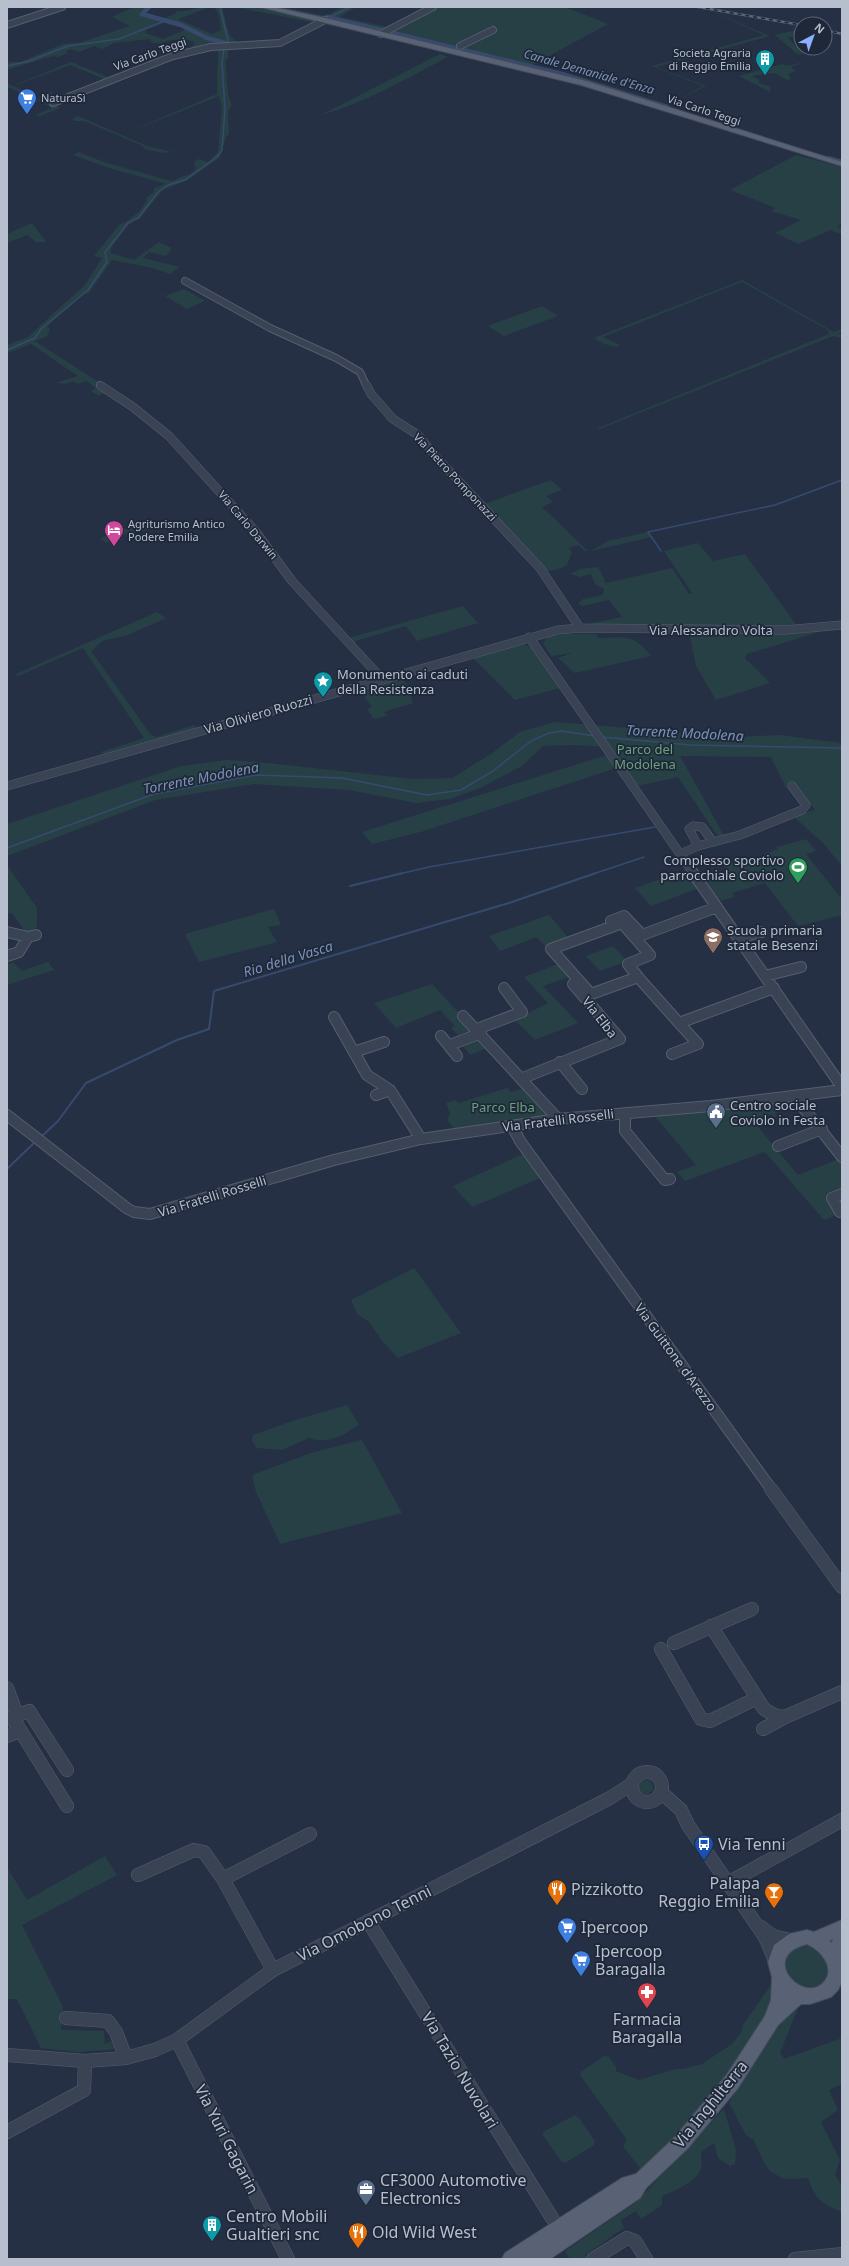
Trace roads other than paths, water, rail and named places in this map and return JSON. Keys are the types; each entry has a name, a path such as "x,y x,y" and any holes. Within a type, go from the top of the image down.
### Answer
{"main road":[{"name":"Via Carlo Teggi","path":"263,7 384,32 584,83 795,151 842,164"},
{"path":"816,1939 842,1927"},
{"name":"Via Inghilterra","path":"772,2020 796,1998 805,1995 820,1994 832,1987 838,1976 839,1969 835,1956 842,1936"},
{"path":"790,1940 803,1938 816,1939 824,1943 835,1956"},
{"name":"Via Inghilterra","path":"535,2259 614,2207 634,2192 640,2182 680,2143 732,2082 772,2020 779,2000 778,1954 783,1946 790,1940"},
{"path":"778,1970 791,1989 805,1995"},
{"name":"Via Inghilterra","path":"511,2259 628,2184 640,2182"}],"street":[{"path":"7,25 62,7"},
{"path":"384,32 433,7"},
{"name":"Via Carlo Teggi","path":"53,103 173,56 211,47 253,46 280,43 325,20"},
{"path":"460,46 493,30"},
{"name":"Via Pietro Pomponazzi","path":"185,280 276,332 336,358 360,372 372,394 393,419 418,435 436,457 540,568 580,628"},
{"name":"Via Carlo Darwin","path":"100,385 133,407 169,436 256,532 292,581 382,679"},
{"name":"Via Alessandro Volta","path":"580,628 785,630 842,625"},
{"name":"Via Oliviero Ruozzi","path":"7,786 529,637 558,630 580,628"},
{"path":"529,637 842,1088"},
{"path":"680,854 698,846 740,835 805,809 804,801 792,786"},
{"path":"698,846 689,832 689,829 693,826 702,827 713,842"},
{"path":"603,923 624,916 642,935 717,907"},
{"path":"638,977 591,994 551,949 622,923 650,955 628,964 698,1044 672,1054"},
{"path":"7,932 32,936 19,952 7,956"},
{"path":"738,938 762,932"},
{"path":"765,976 802,967"},
{"name":"Via Elba","path":"523,1078 620,1039 573,984"},
{"path":"450,1045 522,1012 504,988"},
{"path":"679,1023 774,988"},
{"path":"464,1016 523,1078 558,1119"},
{"path":"334,1017 367,1075 390,1090 421,1139"},
{"path":"442,1036 457,1056"},
{"path":"354,1052 384,1042"},
{"path":"560,1062 582,1089"},
{"name":"Via Fratelli Rosselli","path":"7,1114 128,1209 142,1214 150,1214 321,1163 421,1139 558,1119 796,1097 842,1088"},
{"path":"376,1095 390,1090"},
{"path":"796,1097 842,1157"},
{"name":"Via Fratelli Rosselli","path":"624,1113 625,1131 665,1180 670,1179"},
{"name":"Via Guittone d'Arezzo","path":"512,1126 520,1142 842,1587"},
{"path":"778,1146 822,1130"},
{"path":"842,1194 832,1198 840,1212 842,1211"},
{"path":"674,1643 752,1609"},
{"path":"711,1626 764,1709 776,1716 785,1717"},
{"path":"661,1649 701,1719 710,1721 757,1698"},
{"path":"7,1688 12,1717 19,1731 66,1806"},
{"path":"763,1729 785,1717 842,1692"},
{"path":"12,1717 29,1711 67,1770"},
{"path":"7,1736 19,1731"},
{"path":"633,1791 635,1777 644,1773 650,1773 662,1783 659,1796"},
{"name":"Via Omobono Tenni","path":"7,2055 85,2061 126,2058 155,2050 177,2040 273,1970 610,1798 633,1791 643,1801 659,1796 688,1825 765,1937 778,1970"},
{"path":"728,1883 842,1820"},
{"path":"223,1879 310,1834"},
{"path":"138,1875 194,1850 200,1850 209,1857 223,1879 273,1970"},
{"name":"Via Omobono Tenni","path":"754,1920 773,1936 790,1940"},
{"name":"Via Tazio Nuvolari","path":"368,1921 552,2218"},
{"path":"66,2018 108,2021 116,2032 126,2058"},
{"name":"Via Yuri Gagarin","path":"177,2040 288,2259"},
{"path":"7,2132 84,2090 85,2061"},
{"path":"593,2259 627,2238 635,2241 646,2259"},
{"path":"795,2259 828,2257 842,2254"}],"waterway":[{"name":"Canale Demaniale d'Enza","path":"149,7 142,14 181,25 207,38 225,43"},
{"path":"220,7 228,41 227,45"},
{"path":"330,17 350,7"},
{"name":"Canale Demaniale d'Enza","path":"327,17 562,74 667,107"},
{"path":"7,66 29,61 68,46 119,39 164,21"},
{"path":"7,350 35,338 41,329 88,290 107,262 105,252 128,223 138,218 159,191 168,185 185,180 217,157 222,150 225,110 222,62 224,50"},
{"name":"Canale Demaniale d'Enza","path":"828,158 842,162"},
{"path":"661,551 648,532 775,505 842,480"},
{"name":"Torrente Modolena","path":"7,848 154,794 256,775 342,778 427,795 461,790 493,771 531,741 549,733 562,731 595,736"},
{"name":"Torrente Modolena","path":"601,737 691,745 842,748"},
{"path":"399,874 429,867 655,827"},
{"name":"Rio della Vasca","path":"596,873 644,857"},
{"path":"350,886 403,873"},
{"name":"Rio della Vasca","path":"41,1137 58,1121 86,1083 177,1040 209,1029 214,991 509,903 596,873"},
{"name":"Rio della Vasca","path":"7,1169 36,1141"}],"railway":[{"path":"698,7 793,24"},
{"path":"833,32 842,34"}],"place":[{"name":"Societa Agraria di Reggio Emilia","path":"765,76"},
{"name":"NaturaSì","path":"27,115"},
{"name":"Agriturismo Antico Podere Emilia","path":"114,547"},
{"name":"Monumento ai caduti della Resistenza","path":"323,698"},
{"name":"Complesso sportivo parrocchiale Coviolo","path":"798,884"},
{"name":"Scuola primaria statale Besenzi","path":"713,954"},
{"name":"Centro sociale Coviolo in Festa","path":"716,1129"},
{"name":"Via Tenni","path":"704,1861"},
{"name":"Pizzikotto","path":"557,1906"},
{"name":"Palapa Reggio Emilia","path":"774,1909"},
{"name":"Ipercoop","path":"567,1944"},
{"name":"Ipercoop Baragalla","path":"581,1977"},
{"name":"Farmacia Baragalla","path":"647,2009"},
{"name":"CF3000 Automotive Electronics","path":"366,2206"},
{"name":"Centro Mobili Gualtieri snc","path":"212,2242"},
{"name":"Old Wild West","path":"358,2249"}],"park label":[{"name":"Parco del Modolena","path":"645,756"},
{"name":"Parco Elba","path":"503,1107"}]}
